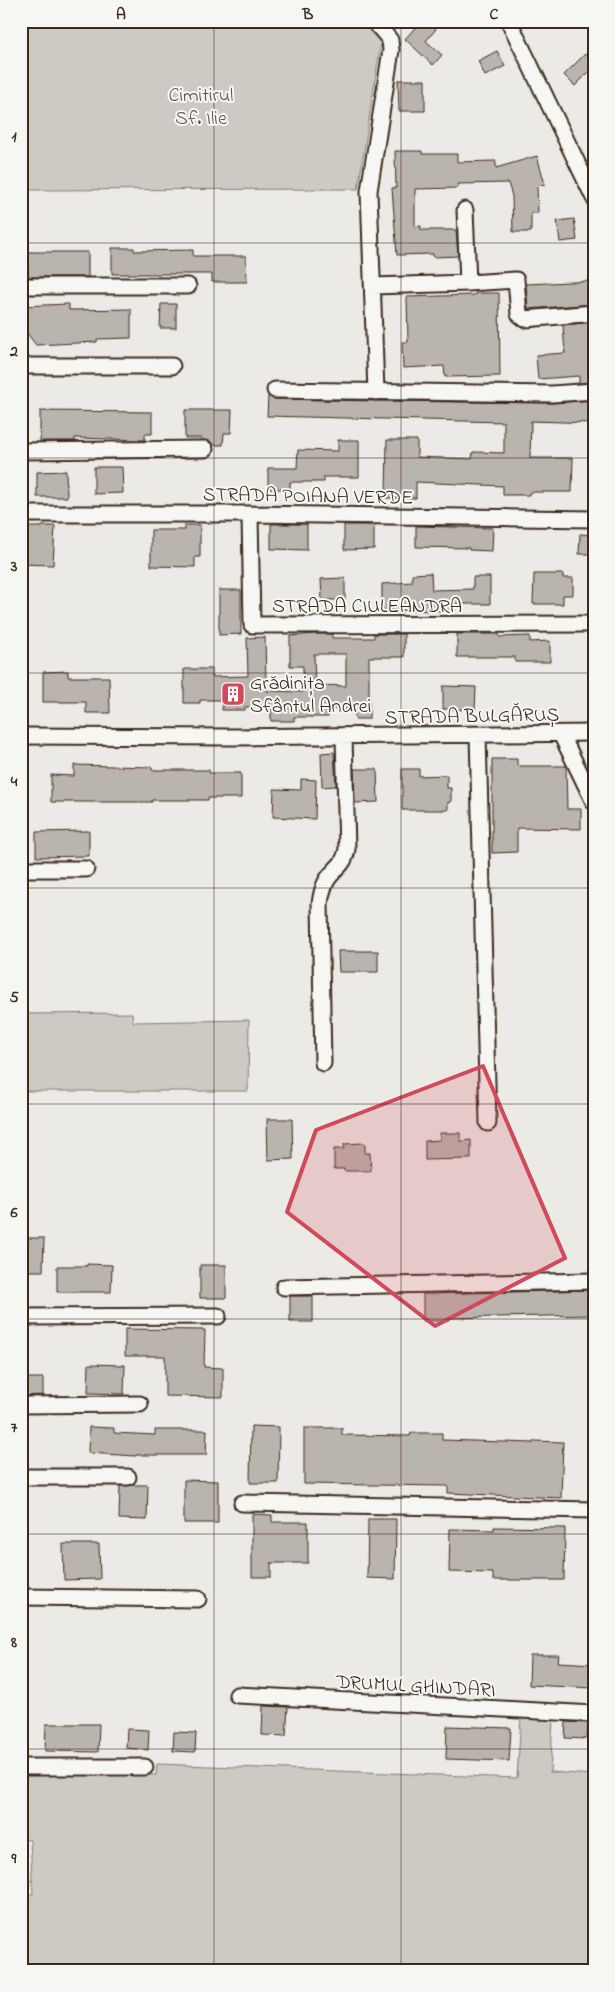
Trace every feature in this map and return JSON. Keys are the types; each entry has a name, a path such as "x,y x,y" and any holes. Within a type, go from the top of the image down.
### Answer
{"street":[{"path":"374,21 390,40 369,191 376,392"},
{"path":"509,21 594,198"},
{"path":"465,210 468,283"},
{"path":"373,286 516,280 519,314 525,319 594,313"},
{"path":"21,286 188,286"},
{"path":"21,366 172,366"},
{"path":"275,390 552,394 594,391"},
{"path":"21,451 205,450"},
{"name":"STRADA POIANA VERDE","path":"21,514 253,514 594,519"},
{"name":"STRADA CIULEANDRA","path":"253,514 252,625 594,624"},
{"name":"STRADA BULGĂRUȘ","path":"21,736 344,737 594,733"},
{"path":"561,734 594,802"},
{"path":"478,735 488,1123"},
{"path":"323,1063 320,904 323,887 328,878 345,860 347,849 344,737"},
{"path":"21,869 86,869"},
{"path":"284,1287 594,1282"},
{"path":"21,1317 218,1316"},
{"path":"21,1405 140,1404"},
{"path":"21,1477 128,1477"},
{"path":"242,1503 594,1510"},
{"path":"21,1597 198,1599"},
{"name":"DRUMUL GHINDARI","path":"237,1695 594,1714"},
{"path":"21,1767 146,1767"}],"highlighted area":[{"path":"483,1066 565,1258 435,1326 287,1212 316,1130"}],"green space":[{"name":"Cimitirul Sf. Ilie","path":"21,21 359,21 381,42 358,189 21,190"},
{"path":"132,1013 133,1022 249,1020 248,1091 21,1091 21,1014"},
{"path":"521,1718 553,1720 550,1772 594,1775 594,1971 21,1971 21,1894 33,1894 30,1840 21,1839 21,1774 156,1775 157,1764 517,1778"}],"building":[{"path":"421,21 427,21 436,29 426,41 442,55 433,65 405,39"},
{"path":"497,51 505,66 485,76 478,61"},
{"path":"585,54 594,62 594,67 575,86 564,75"},
{"path":"398,80 425,80 425,111 399,111"},
{"path":"395,151 422,151 422,154 457,154 457,162 496,161 496,168 537,156 545,184 537,186 538,213 531,213 531,232 513,232 512,196 508,183 458,184 458,188 415,189 415,227 421,226 421,230 456,230 458,256 433,257 433,254 397,255 392,188 396,188"},
{"path":"574,219 577,240 560,242 557,221"},
{"path":"112,248 134,248 134,251 193,250 193,256 246,256 247,282 212,282 212,274 112,274"},
{"path":"28,252 88,252 88,277 28,277"},
{"path":"594,281 594,304 528,309 526,284"},
{"path":"475,293 499,293 500,376 445,377 444,366 403,368 402,342 408,342 407,297 475,295"},
{"path":"69,304 69,310 131,309 131,338 97,339 97,342 36,345 26,332 21,332 21,306"},
{"path":"161,304 176,304 176,328 160,328"},
{"path":"594,322 594,382 579,383 579,376 538,379 536,355 565,353 563,325"},
{"path":"268,396 275,399 376,401 552,403 594,400 594,423 531,421 530,458 573,458 572,492 530,492 529,495 503,495 503,486 416,482 416,498 386,498 387,440 417,440 417,457 472,459 473,452 504,453 504,422 267,416"},
{"path":"185,410 232,410 231,433 224,433 223,445 213,445 210,441 201,440 201,438 185,438"},
{"path":"40,411 152,412 152,434 145,434 145,440 75,438 75,441 40,441"},
{"path":"338,440 359,440 359,477 324,477 324,482 290,482 290,489 268,489 268,468 297,468 298,450 338,451"},
{"path":"94,467 122,467 123,493 94,494"},
{"path":"66,471 67,497 37,497 37,472"},
{"path":"271,524 307,524 307,550 271,549"},
{"path":"185,525 200,525 200,557 195,557 195,567 151,566 151,530 185,530"},
{"path":"344,525 374,525 374,549 344,550"},
{"path":"55,526 53,565 21,564 21,527"},
{"path":"416,526 493,528 492,551 469,550 469,548 416,547"},
{"path":"580,534 594,535 594,554 579,554"},
{"path":"431,573 432,590 473,589 473,577 490,577 490,604 455,604 455,611 382,610 382,584 412,582 412,574"},
{"path":"534,574 563,574 563,578 573,578 573,595 563,595 563,604 533,604"},
{"path":"345,578 345,600 322,600 321,579"},
{"path":"219,590 241,590 241,634 219,635"},
{"path":"332,634 332,638 374,638 374,634 404,634 404,657 369,657 369,719 355,719 354,709 328,709 328,717 294,717 294,721 271,721 271,707 245,707 245,710 222,710 222,700 200,700 200,703 184,703 184,669 212,669 212,677 248,676 247,638 265,637 267,691 303,692 303,666 290,666 290,636","holes":["314,654 346,654 346,686 315,685"]},
{"path":"457,634 499,634 499,637 530,636 530,642 550,641 550,662 515,662 515,657 457,657"},
{"path":"68,671 68,677 109,677 110,713 86,713 86,702 43,702 43,672"},
{"path":"443,686 476,687 475,710 443,709"},
{"path":"334,752 336,786 322,787 321,753"},
{"path":"492,759 517,759 517,766 566,766 567,809 581,809 581,829 517,828 517,852 492,853"},
{"path":"74,765 152,767 152,770 209,770 209,773 241,773 241,798 152,800 152,802 51,802 51,775 74,776"},
{"path":"354,769 377,769 378,802 355,803"},
{"path":"402,769 419,769 419,776 447,775 447,788 451,788 451,802 448,802 448,810 402,810"},
{"path":"301,779 316,780 315,819 273,817 274,789 301,790"},
{"path":"89,831 89,856 36,857 36,832"},
{"path":"338,951 378,951 378,972 339,972"},
{"path":"267,1119 292,1119 293,1159 268,1160"},
{"path":"440,1133 460,1133 460,1141 471,1140 471,1159 425,1160 425,1141 440,1140"},
{"path":"365,1143 365,1153 370,1153 371,1171 334,1169 334,1149 344,1149 344,1144"},
{"path":"21,1238 44,1238 43,1271 21,1271"},
{"path":"87,1264 112,1265 111,1292 57,1292 57,1266 87,1266"},
{"path":"200,1265 226,1265 226,1298 200,1298"},
{"path":"594,1290 594,1315 448,1318 448,1321 423,1321 423,1294"},
{"path":"290,1296 313,1296 313,1322 290,1322"},
{"path":"125,1329 205,1330 204,1367 223,1368 223,1397 165,1396 165,1356 125,1356"},
{"path":"89,1364 125,1365 124,1394 88,1393"},
{"path":"21,1378 43,1378 43,1395 21,1396"},
{"path":"251,1426 279,1427 278,1483 250,1483"},
{"path":"89,1427 114,1428 114,1433 155,1435 155,1430 207,1430 206,1455 136,1456 88,1453"},
{"path":"304,1428 342,1428 342,1435 410,1436 411,1433 442,1433 442,1440 563,1442 561,1498 448,1493 448,1486 304,1484"},
{"path":"184,1480 218,1481 218,1523 184,1523"},
{"path":"148,1485 147,1520 119,1519 120,1486"},
{"path":"252,1514 272,1515 272,1522 308,1522 308,1563 271,1563 271,1577 252,1577"},
{"path":"368,1519 396,1519 395,1579 367,1578"},
{"path":"494,1527 565,1528 564,1580 493,1580 493,1573 449,1572 450,1529 494,1530"},
{"path":"63,1544 99,1544 100,1579 64,1580"},
{"path":"530,1655 559,1655 558,1662 594,1664 594,1688 529,1685"},
{"path":"263,1706 288,1707 286,1736 262,1735"},
{"path":"566,1722 588,1723 587,1739 565,1738"},
{"path":"46,1724 99,1724 98,1752 45,1751"},
{"path":"447,1726 511,1728 509,1761 446,1759"},
{"path":"127,1729 149,1730 148,1750 126,1748"},
{"path":"174,1732 196,1733 195,1752 173,1751"}],"place":[{"name":"Grădinița Sfântul Andrei","path":"233,694"}]}
